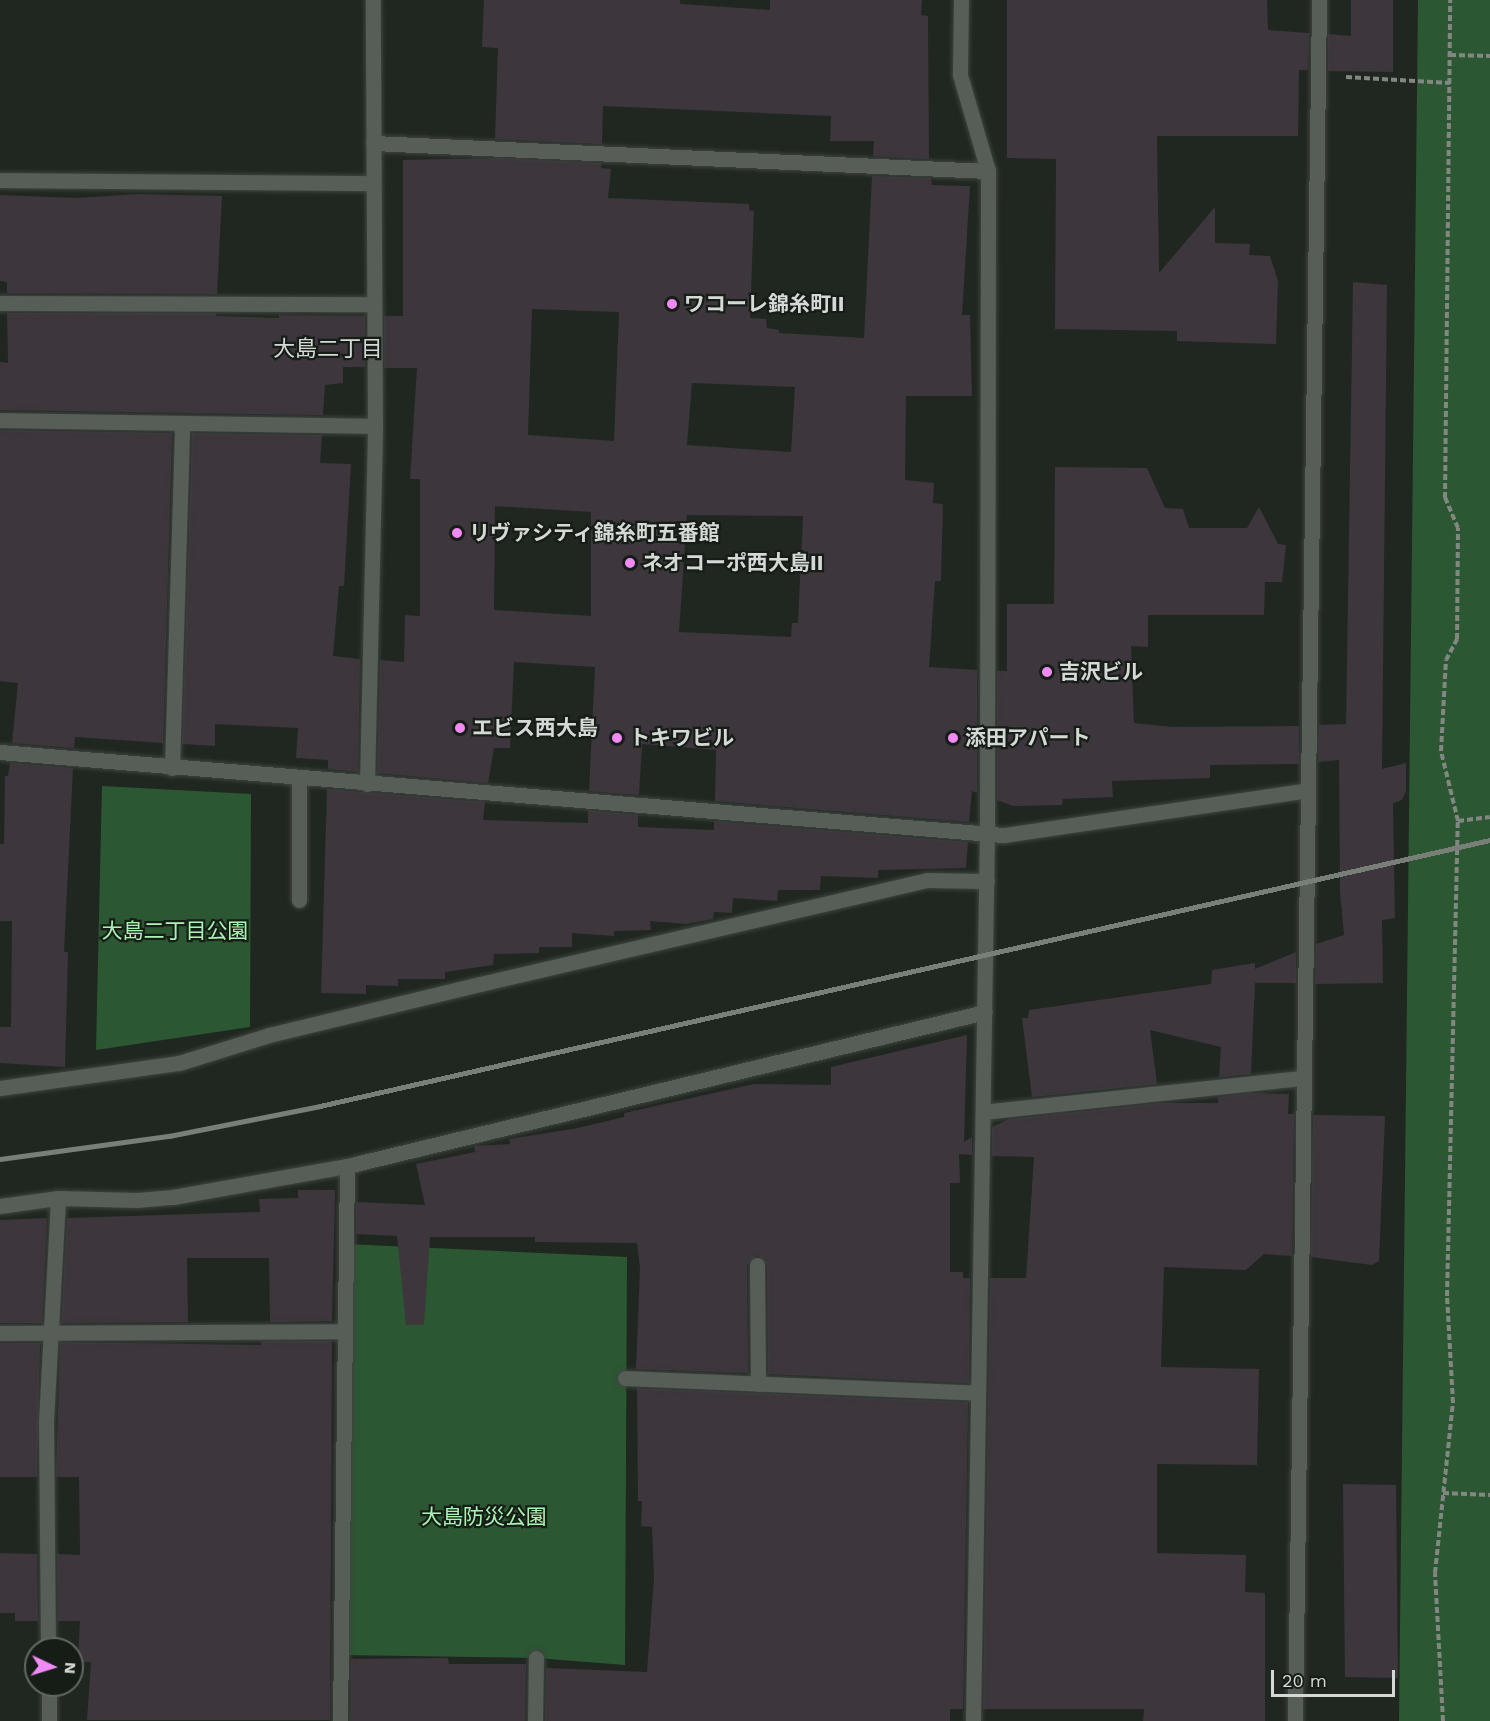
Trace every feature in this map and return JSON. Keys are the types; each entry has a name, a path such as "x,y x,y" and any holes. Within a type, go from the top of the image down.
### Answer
{"street":[{"path":"367,784 375,426 372,304 373,0"},
{"path":"961,0 960,75 988,171 987,881 972,1721"},
{"path":"1295,1721 1319,0"},
{"path":"373,143 988,171"},
{"path":"0,180 373,183"},
{"path":"0,303 372,304"},
{"path":"0,420 182,425 375,426"},
{"path":"172,768 182,425"},
{"path":"0,752 1004,836 1308,790"},
{"path":"299,778 299,900"},
{"path":"0,1088 178,1064 336,1019 927,880 987,881"},
{"path":"0,1206 58,1198 137,1200 173,1197 347,1166 985,1012"},
{"path":"983,1112 1303,1078"},
{"path":"340,1721 347,1166"},
{"path":"48,1637 46,1421 58,1198"},
{"path":"758,1265 758,1383"},
{"path":"0,1333 345,1331"},
{"path":"625,1378 978,1393"},
{"path":"535,1721 536,1658"},
{"path":"49,1697 49,1721"}],"path":[{"path":"1443,1721 1435,1574 1453,1403 1447,1296 1458,821 1441,751 1446,660 1457,639 1458,528 1445,498 1450,0"},
{"path":"1450,55 1490,56"},
{"path":"1319,75 1450,84"},
{"path":"1458,821 1490,817"},
{"path":"1443,1493 1490,1495"}],"green space":[{"path":"1418,0 1490,0 1490,1721 1399,1721"},
{"name":"大島二丁目公園","path":"102,786 251,794 250,1027 96,1050"},
{"name":"大島防災公園","path":"346,1244 627,1257 625,1665 536,1658 341,1655"}],"building":[{"path":"484,0 680,0 680,4 770,10 770,0 922,0 921,15 928,16 929,159 873,156 874,141 830,141 831,116 603,106 602,144 495,139 498,48 482,47"},
{"path":"1007,0 1267,0 1268,30 1309,33 1308,70 1299,70 1298,136 1157,136 1159,273 1215,207 1215,243 1250,244 1249,255 1270,256 1278,281 1276,344 1177,341 1177,331 1055,329 1056,159 1007,158"},
{"path":"1351,0 1393,0 1393,72 1328,71 1328,34 1351,36"},
{"path":"495,158 602,163 601,168 611,169 608,198 749,204 749,210 754,211 750,318 766,319 767,328 779,330 779,333 864,338 872,176 931,178 932,185 970,186 962,315 970,315 972,396 906,396 905,480 934,483 933,503 943,504 941,581 935,581 929,667 977,670 977,793 972,791 969,822 715,801 716,750 642,744 639,795 589,791 595,667 514,662 510,748 494,748 488,783 377,773 380,660 404,662 405,615 420,616 420,479 410,479 417,368 384,368 384,316 403,316 403,160","holes":["532,309 619,312 614,441 528,435","692,383 795,387 791,452 687,445","495,506 591,512 591,616 494,610","687,515 803,516 798,623 792,623 791,637 679,632"]},
{"path":"138,194 222,196 217,294 7,293 7,282 0,281 0,195 76,198"},
{"path":"1353,282 1387,285 1382,769 1406,763 1406,791 1402,800 1393,803 1395,918 1382,920 1383,983 1315,984 1316,944 1344,935 1340,892 1339,760 1318,762 1319,725 1346,724"},
{"path":"7,313 216,313 216,316 279,318 279,315 365,316 365,367 343,367 343,383 325,385 323,415 0,410 0,362 8,363"},
{"path":"0,430 172,433 163,743 75,737 74,748 12,743 18,683 0,681"},
{"path":"192,433 322,435 320,463 351,464 344,586 339,586 333,656 360,659 358,772 328,769 328,760 296,758 298,728 215,724 215,746 182,744"},
{"path":"1055,467 1147,468 1165,508 1183,509 1189,528 1247,528 1259,507 1278,544 1286,545 1282,582 1265,582 1264,615 1148,615 1148,647 1131,646 1134,723 1172,727 1299,726 1299,764 1210,765 1210,778 1112,781 1113,797 1063,799 1062,805 1013,806 997,800 997,671 1007,671 1007,604 1054,604"},
{"path":"10,763 73,768 64,952 68,952 65,1067 0,1063 0,1027 11,1027 12,921 0,921 0,844 4,844 5,776 8,776"},
{"path":"327,789 485,802 483,820 588,823 588,810 638,815 638,827 714,830 714,821 968,842 966,868 878,870 878,878 821,876 820,890 778,890 777,901 733,898 732,913 714,912 713,919 686,924 650,921 651,930 614,931 614,936 572,933 572,947 539,947 539,953 494,954 493,965 445,972 445,979 398,979 398,986 366,985 366,994 321,993"},
{"path":"1296,952 1296,983 1255,983 1251,1074 1219,1077 1221,1047 1150,1030 1157,1084 1032,1097 1022,1018 1028,1018 1029,1010 1211,984 1212,970 1255,963 1255,969"},
{"path":"967,1035 964,1142 972,1137 972,1155 959,1154 960,1183 950,1183 950,1272 963,1272 963,1278 970,1278 969,1383 768,1374 767,1265 758,1255 747,1265 748,1373 636,1369 640,1268 637,1243 535,1242 535,1237 430,1237 424,1325 406,1325 397,1236 356,1234 356,1202 425,1205 416,1164 475,1152 474,1146 510,1144 509,1139 578,1128 624,1117 624,1113 754,1084 831,1085 831,1067"},
{"path":"1250,1093 1289,1094 1288,1114 1294,1114 1292,1256 1264,1254 1246,1270 1164,1267 1161,1367 1259,1369 1257,1465 1157,1464 1157,1553 1246,1555 1245,1592 1265,1593 1265,1721 1143,1721 1144,1709 983,1709 990,1278 1026,1278 1034,1157 992,1156 992,1127 1009,1119 1159,1103 1218,1103 1218,1097"},
{"path":"1313,1115 1385,1116 1379,1261 1372,1265 1311,1257"},
{"path":"298,1190 335,1190 332,1321 270,1322 269,1258 187,1258 188,1322 61,1323 67,1218 260,1212 259,1199 298,1198"},
{"path":"47,1218 42,1323 0,1323 0,1220"},
{"path":"261,1341 332,1341 330,1720 87,1720 91,1662 84,1662 84,1637 79,1637 80,1621 58,1621 57,1554 80,1555 79,1477 56,1477 60,1342 261,1345"},
{"path":"0,1343 40,1343 37,1477 0,1477"},
{"path":"637,1388 968,1402 963,1709 950,1709 950,1721 545,1721 546,1668 647,1672 654,1579 652,1527 641,1526 642,1501 638,1501"},
{"path":"1343,1484 1396,1485 1398,1678 1345,1677"},
{"path":"0,1553 37,1554 38,1621 15,1621 15,1613 0,1613"},
{"path":"448,1658 449,1664 526,1664 525,1721 350,1721 351,1659"}],"railway":[{"path":"0,1159 169,1136 320,1106 1490,840"}],"place":[{"name":"ワコーレ錦糸町II","path":"672,304"},
{"name":"リヴァシティ錦糸町五番館","path":"457,533"},
{"name":"ネオコーポ西大島II","path":"630,563"},
{"name":"吉沢ビル","path":"1047,672"},
{"name":"エビス西大島","path":"460,728"},
{"name":"トキワビル","path":"617,738"},
{"name":"添田アパート","path":"953,738"}],"district":[{"name":"大島二丁目","path":"328,349"}]}
